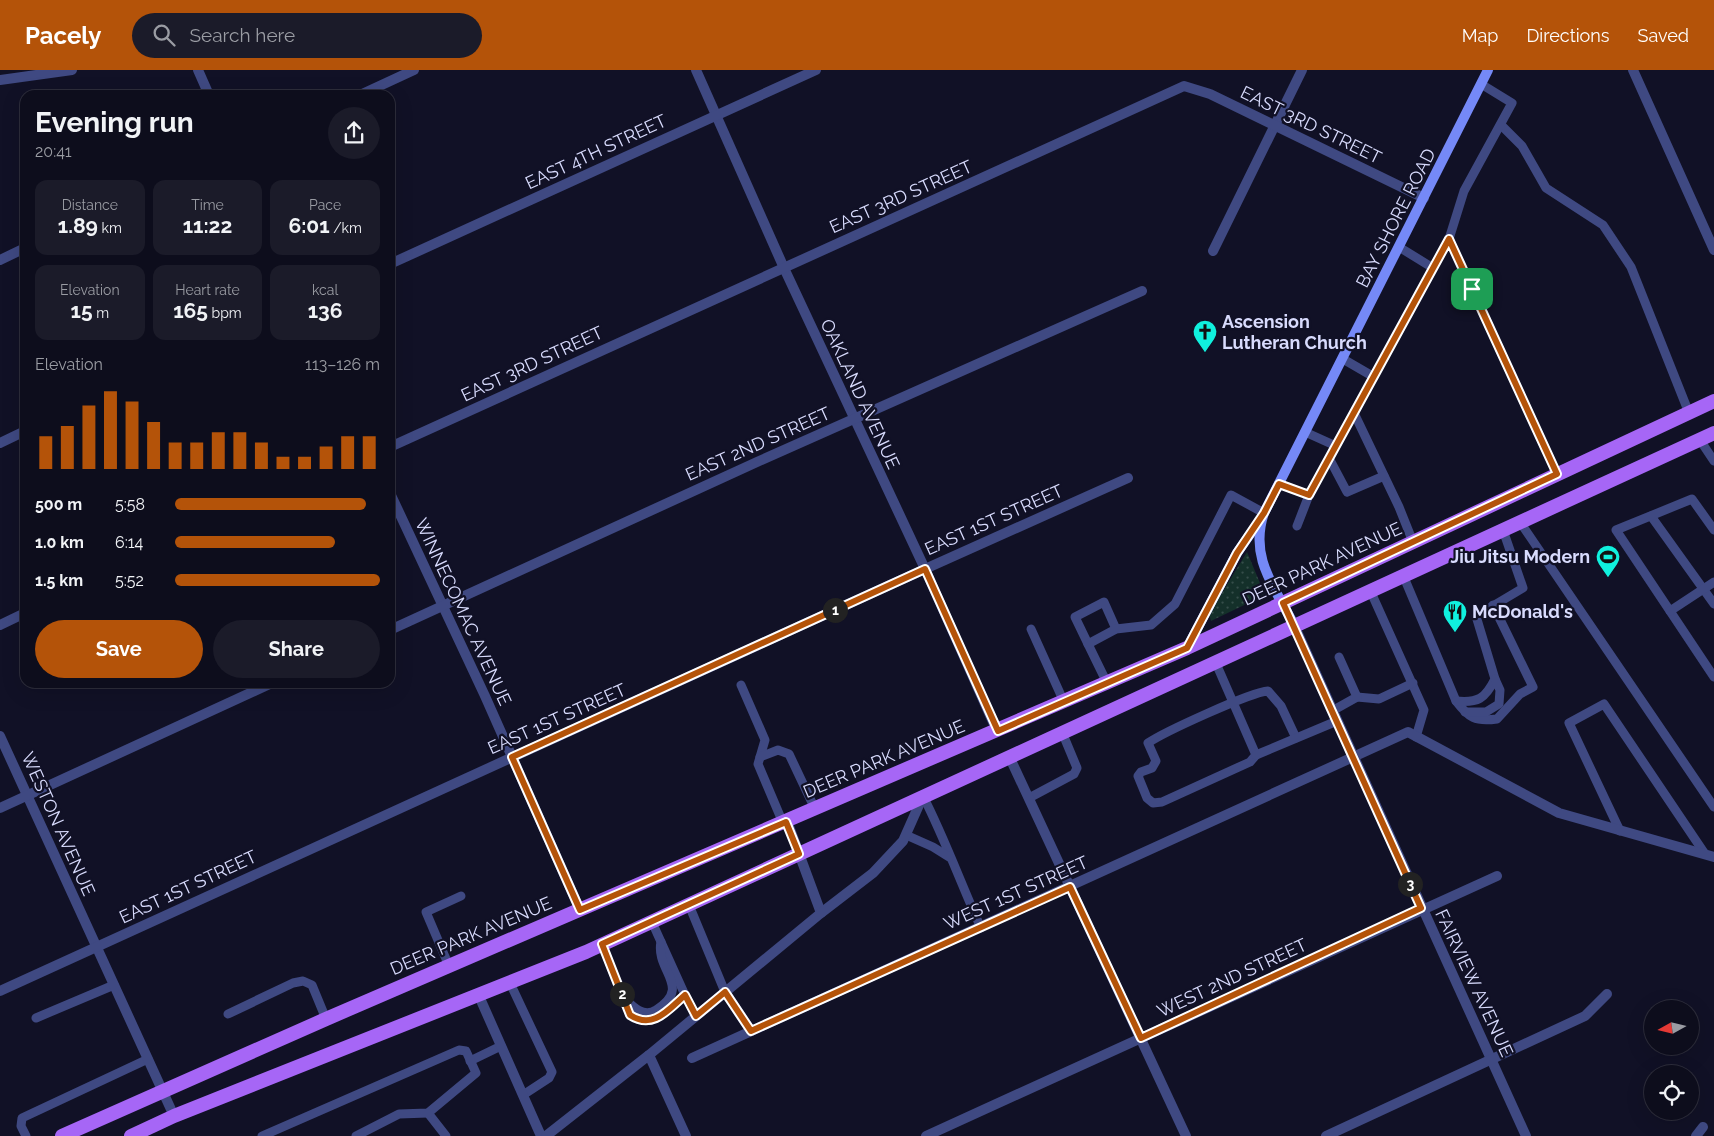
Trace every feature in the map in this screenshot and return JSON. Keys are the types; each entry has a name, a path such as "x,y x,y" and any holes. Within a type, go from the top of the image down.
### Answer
{"main road":[{"name":"BAY SHORE ROAD","path":"1294,625 1273,585 1260,552 1259,530 1264,513 1488,70"},
{"name":"DEER PARK AVENUE","path":"62,1136 326,1019 1187,648 1714,401"},
{"path":"131,1136 174,1116 479,996 652,922 1215,661 1714,433"},
{"path":"1187,648 1237,553 1264,513"}],"street":[{"path":"0,80 72,70"},
{"path":"198,70 207,90"},
{"path":"371,90 414,70"},
{"name":"OAKLAND AVENUE","path":"696,70 784,268 853,419 925,569 998,731"},
{"name":"EAST 4TH STREET","path":"395,262 816,70"},
{"path":"1214,251 1302,70"},
{"path":"1633,70 1714,250"},
{"name":"EAST 3RD STREET","path":"395,445 1184,86 1210,94 1424,198"},
{"path":"0,260 20,250"},
{"name":"EAST 2ND STREET","path":"395,628 853,419 1142,291"},
{"path":"0,443 20,433"},
{"name":"EAST 1ST STREET","path":"0,991 1128,478"},
{"name":"WINNECOMAC AVENUE","path":"395,504 512,757 580,910"},
{"path":"0,625 20,616"},
{"name":"FAIRVIEW AVENUE","path":"1294,625 1526,1136"},
{"path":"0,808 261,688"},
{"name":"WEST 1ST STREET","path":"692,1058 1070,887 1353,756 1408,732 1416,736"},
{"name":"WESTON AVENUE","path":"0,736 174,1116"},
{"path":"1416,736 1559,813 1710,856"},
{"path":"1009,756 1186,1136"},
{"path":"546,1136 873,873 903,841 923,796"},
{"path":"785,822 821,913"},
{"name":"WEST 2ND STREET","path":"926,1136 1421,908 1497,876"},
{"path":"725,992 751,1031"},
{"path":"1326,1136 1585,1016 1607,994"},
{"path":"479,996 541,1136"},
{"path":"649,1055 686,1136"},
{"path":"1696,1136 1703,1127"}],"lane":[{"path":"1297,526 1309,495 1449,239 1464,191 1512,103 1481,84"},
{"path":"1501,125 1522,146 1546,188 1602,225 1631,267 1689,413"},
{"path":"1449,239 1557,474"},
{"path":"1399,247 1433,268"},
{"path":"1343,358 1374,377"},
{"path":"1354,414 1413,542"},
{"path":"1305,432 1336,446"},
{"path":"1700,440 1714,461"},
{"path":"1329,458 1347,492 1384,476"},
{"path":"1279,484 1309,495"},
{"path":"1088,644 1116,629 1151,625 1175,604 1231,495 1264,513"},
{"path":"1714,530 1692,499 1616,530 1714,677"},
{"path":"1650,516 1714,604"},
{"path":"1520,522 1714,807"},
{"path":"1465,712 1486,712 1499,704 1500,690 1476,616 1524,588 1503,530"},
{"path":"1403,575 1456,701 1465,712 1482,721 1497,720 1520,694 1533,687 1493,605"},
{"path":"1670,611 1714,582"},
{"path":"1370,590 1424,710 1416,736"},
{"path":"1107,683 1075,617 1104,602 1116,629"},
{"path":"1031,629 1064,702"},
{"path":"1339,656 1357,697"},
{"path":"1215,661 1256,755"},
{"path":"1456,701 1472,702 1488,694 1495,679"},
{"path":"1332,711 1357,697 1379,699 1413,683"},
{"path":"741,685 765,740 758,764 785,822"},
{"path":"1296,738 1281,706 1268,691 1261,692 1148,743 1156,761 1152,768 1141,772 1138,776 1146,798 1153,803 1162,802 1250,762 1256,755 1337,721"},
{"path":"1620,831 1569,723 1604,704 1710,856"},
{"path":"1029,798 1074,774 1077,768 1062,732"},
{"path":"760,757 778,750 789,754 815,809"},
{"path":"923,796 942,832 949,857 980,928"},
{"path":"906,835 933,847 949,857"},
{"path":"449,966 426,912 461,896"},
{"path":"689,904 725,992"},
{"path":"652,922 696,1016"},
{"path":"623,997 639,1011 647,1013 658,1009 673,996 674,989 659,953 661,942"},
{"path":"602,944 630,1015 639,1021 657,1020 685,995"},
{"path":"228,1014 293,983 303,981 312,985 326,1019"},
{"path":"510,983 552,1072 549,1078 523,1095"},
{"path":"36,1018 114,986"},
{"path":"470,1061 501,1046"},
{"path":"262,1136 459,1050 466,1051 476,1073 428,1114 399,1114 356,1136"},
{"path":"26,1136 21,1126 22,1118 148,1059"},
{"path":"428,1114 446,1136"}],"green space":[{"path":"1247,552 1265,595 1211,621 1209,614"}],"place":[{"name":"Ascension Lutheran Church","path":"1205,353"},
{"name":"Jiu Jitsu Modern","path":"1608,578"},
{"name":"McDonald's","path":"1455,633"}],"route":[{"path":"1449,239 1472,289 1557,474 1283,603 1421,908 1141,1038 1070,887 751,1031 725,992 696,1016 685,995 657,1020 639,1021 630,1015 602,944 799,854 786,822 580,910 512,757 925,569 998,731 1187,648 1237,553 1264,513 1279,484 1309,495 1449,239"}]}
